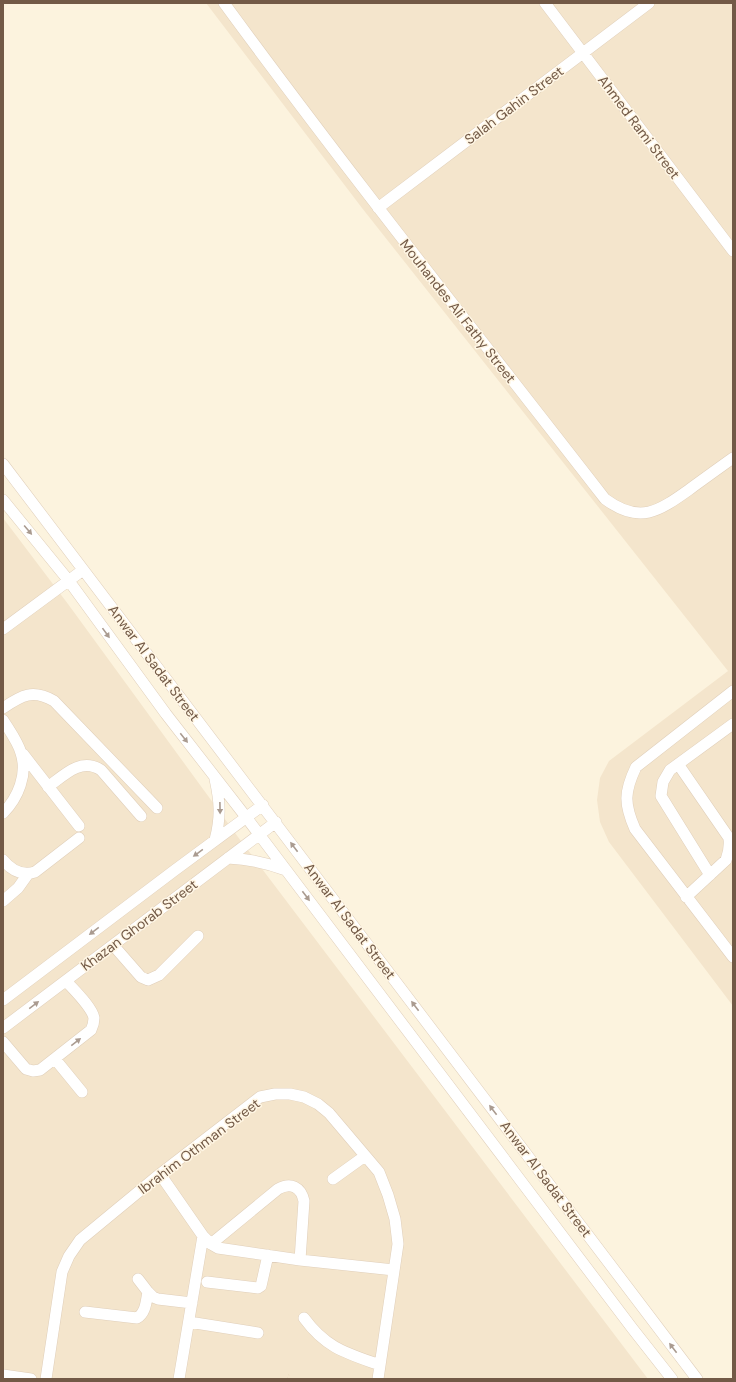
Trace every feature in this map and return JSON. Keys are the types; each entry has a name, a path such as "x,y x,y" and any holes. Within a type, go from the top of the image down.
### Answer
{"street":[{"name":"Mouhandes Ali Fathy Street","path":"224,3 265,60 378,208 605,499 617,508 631,512 646,513 661,509 733,458"},
{"name":"Ahmed Rami Street","path":"544,3 733,251"},
{"name":"Salah Gahin Street","path":"378,208 650,3"},
{"name":"Anwar Al Sadat Street","path":"3,464 276,822 696,1379"},
{"name":"Anwar Al Sadat Street","path":"3,500 69,581 166,714 260,835 627,1322 672,1379"},
{"path":"3,629 83,570"},
{"path":"733,691 636,767 629,782 626,798 628,814 635,829 733,957"},
{"path":"3,708 20,697 29,694 38,694 54,701 157,808"},
{"path":"3,720 21,752 79,826"},
{"path":"710,875 661,796 663,782 666,776 678,764 733,724"},
{"path":"3,813 15,796 22,780 24,766 21,752"},
{"path":"678,764 728,838 730,845 726,860 686,896"},
{"path":"48,787 75,767 82,765 95,766 101,770 141,816"},
{"path":"114,786 123,772"},
{"path":"215,776 220,800 219,827 215,840"},
{"name":"Khazan Ghorab Street","path":"3,1000 263,805"},
{"name":"Khazan Ghorab Street","path":"3,1028 276,822"},
{"path":"3,860 9,867 19,873 28,874 35,872 79,838"},
{"path":"228,858 254,860 286,870"},
{"path":"3,901 18,888 28,874"},
{"path":"113,945 141,977 148,980 159,975 198,936"},
{"path":"3,1042 26,1069 33,1071 40,1070 91,1030 94,1023 94,1016 90,1009 66,981"},
{"path":"55,1059 82,1092"},
{"name":"Ibrahim Othman Street","path":"46,1379 62,1272 69,1256 80,1240 160,1174 260,1097 275,1094 290,1094 304,1097 318,1104 329,1114 379,1172 388,1195 395,1219 398,1244 378,1379"},
{"path":"332,1179 365,1156"},
{"path":"160,1174 203,1236 211,1244 218,1248 300,1260 394,1270"},
{"path":"211,1244 278,1189 284,1186 291,1186 298,1189 303,1194 304,1201 300,1260"},
{"path":"179,1379 203,1236"},
{"path":"207,1282 258,1288 261,1286 268,1255"},
{"path":"138,1279 153,1297 158,1299 192,1303"},
{"path":"85,1312 137,1318 142,1315 148,1292"},
{"path":"304,1318 313,1331 325,1341 339,1349 380,1365"},
{"path":"189,1322 258,1333"},
{"path":"3,1375 31,1379"}],"path":[{"path":"288,1379 289,1375"}],"shaded area":[{"path":"206,3 733,3 733,1006 609,842 600,822 597,800 600,778 609,761 728,671 362,208"},
{"path":"3,518 68,604 238,837 648,1379 3,1379"}]}
